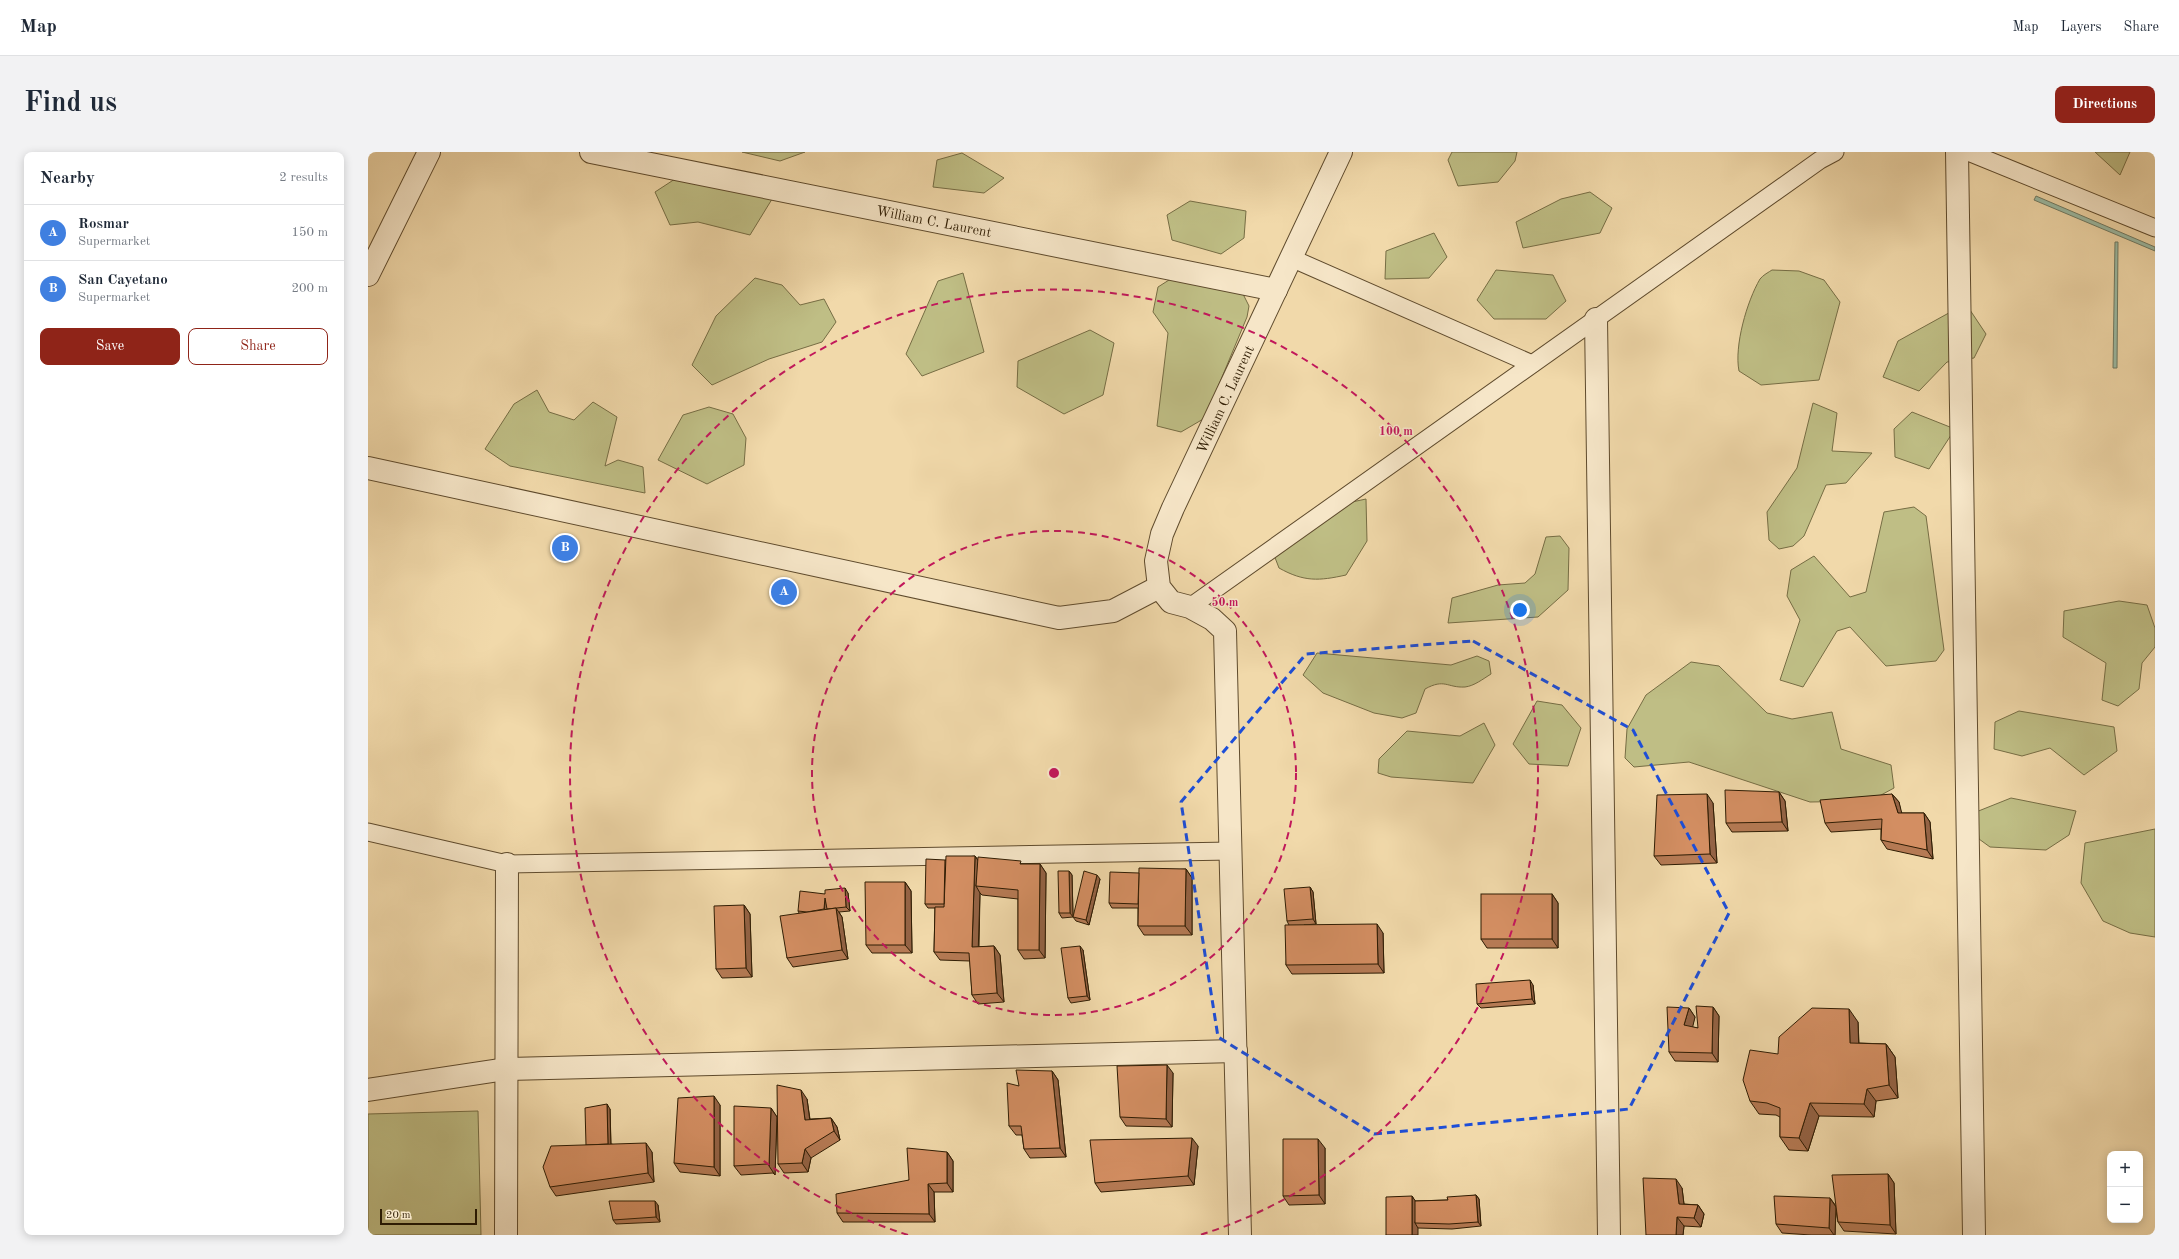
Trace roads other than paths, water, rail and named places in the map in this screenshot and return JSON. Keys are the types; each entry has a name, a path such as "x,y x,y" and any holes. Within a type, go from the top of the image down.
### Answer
{"street":[{"path":"368,275 429,152"},
{"name":"William C. Laurent","path":"591,152 1276,290"},
{"name":"William C. Laurent","path":"1159,587 1156,561 1162,534 1341,152"},
{"path":"1957,152 1974,1235"},
{"path":"1596,318 1609,1235"},
{"path":"368,468 1059,618 1113,610 1159,587 1171,602 1190,606 1212,618 1225,631 1240,1235"},
{"path":"506,1235 507,864"},
{"path":"368,1090 506,1069 1236,1051"}],"lane":[{"path":"1190,606 1820,160 1836,152"},
{"path":"1968,152 2155,228"},
{"path":"1291,258 1532,364"},
{"path":"368,832 507,864 1231,851"}],"place":[{"name":"San Cayetano","path":"565,548"},
{"name":"Rosmar","path":"784,592"}]}
